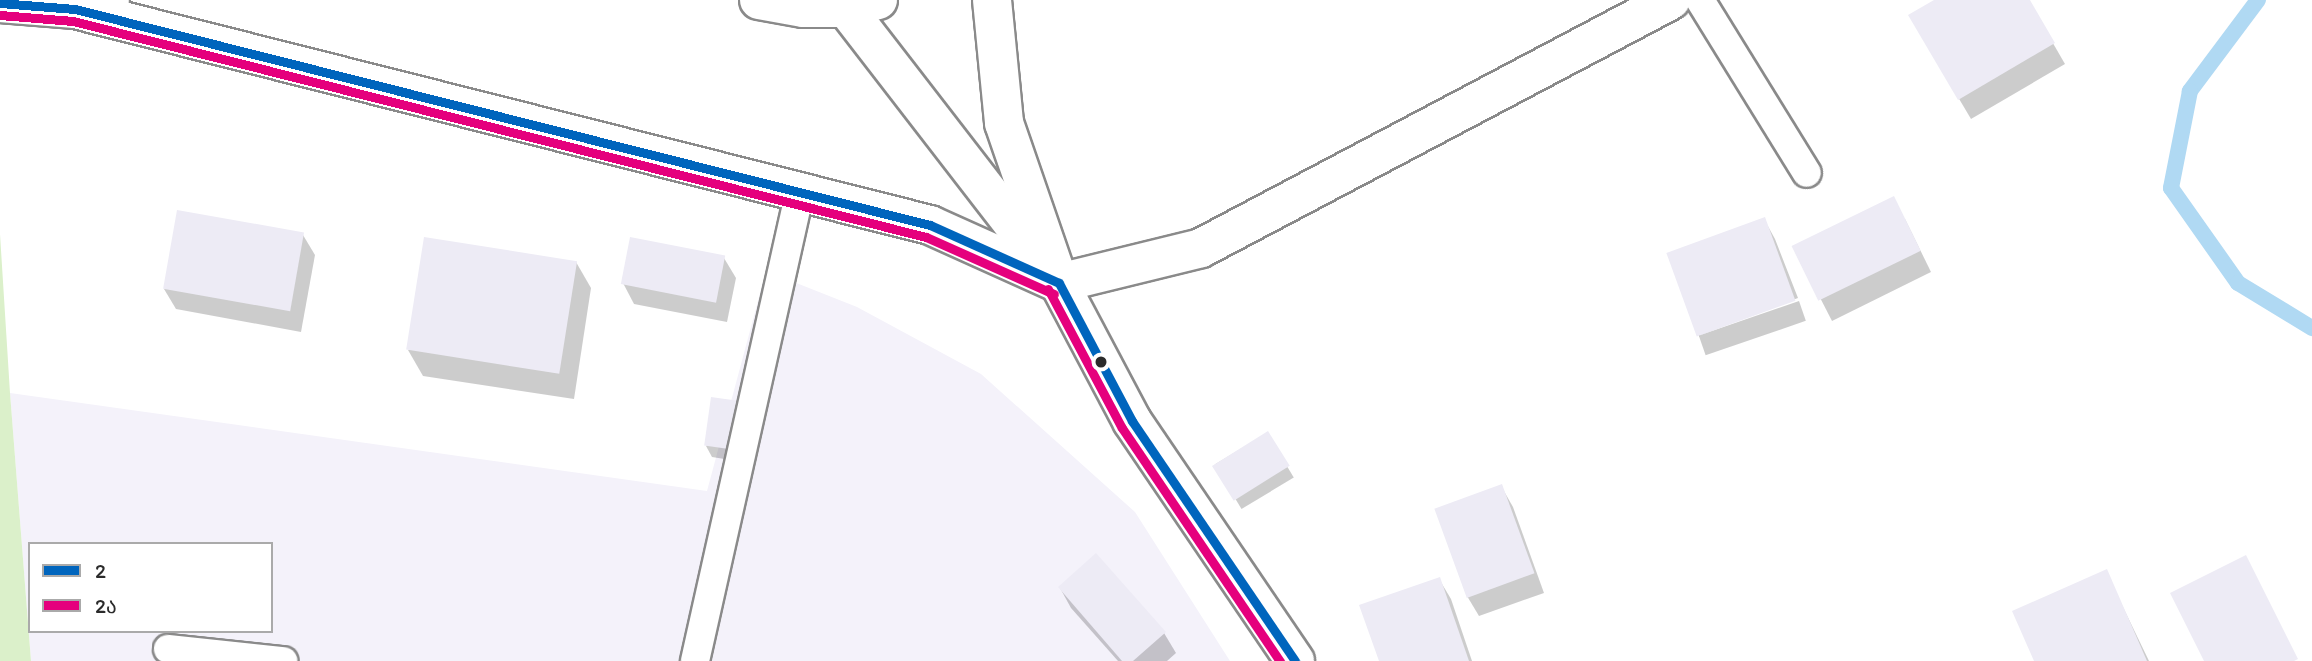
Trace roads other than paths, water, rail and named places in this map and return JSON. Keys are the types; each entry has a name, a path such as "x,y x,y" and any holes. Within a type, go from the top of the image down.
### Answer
{"street":[{"path":"760,0 803,8 862,4 1059,283 1132,421 1295,661"},
{"path":"992,0 1004,123 1059,283"},
{"path":"0,3 95,3 930,225 1059,283 1200,248 1671,0"}],"lane":[{"path":"1700,0 1807,173"},
{"path":"695,661 800,192"},
{"path":"168,649 283,661"}],"waterway":[{"path":"2258,0 2190,91 2171,188 2238,283 2312,328"}]}
